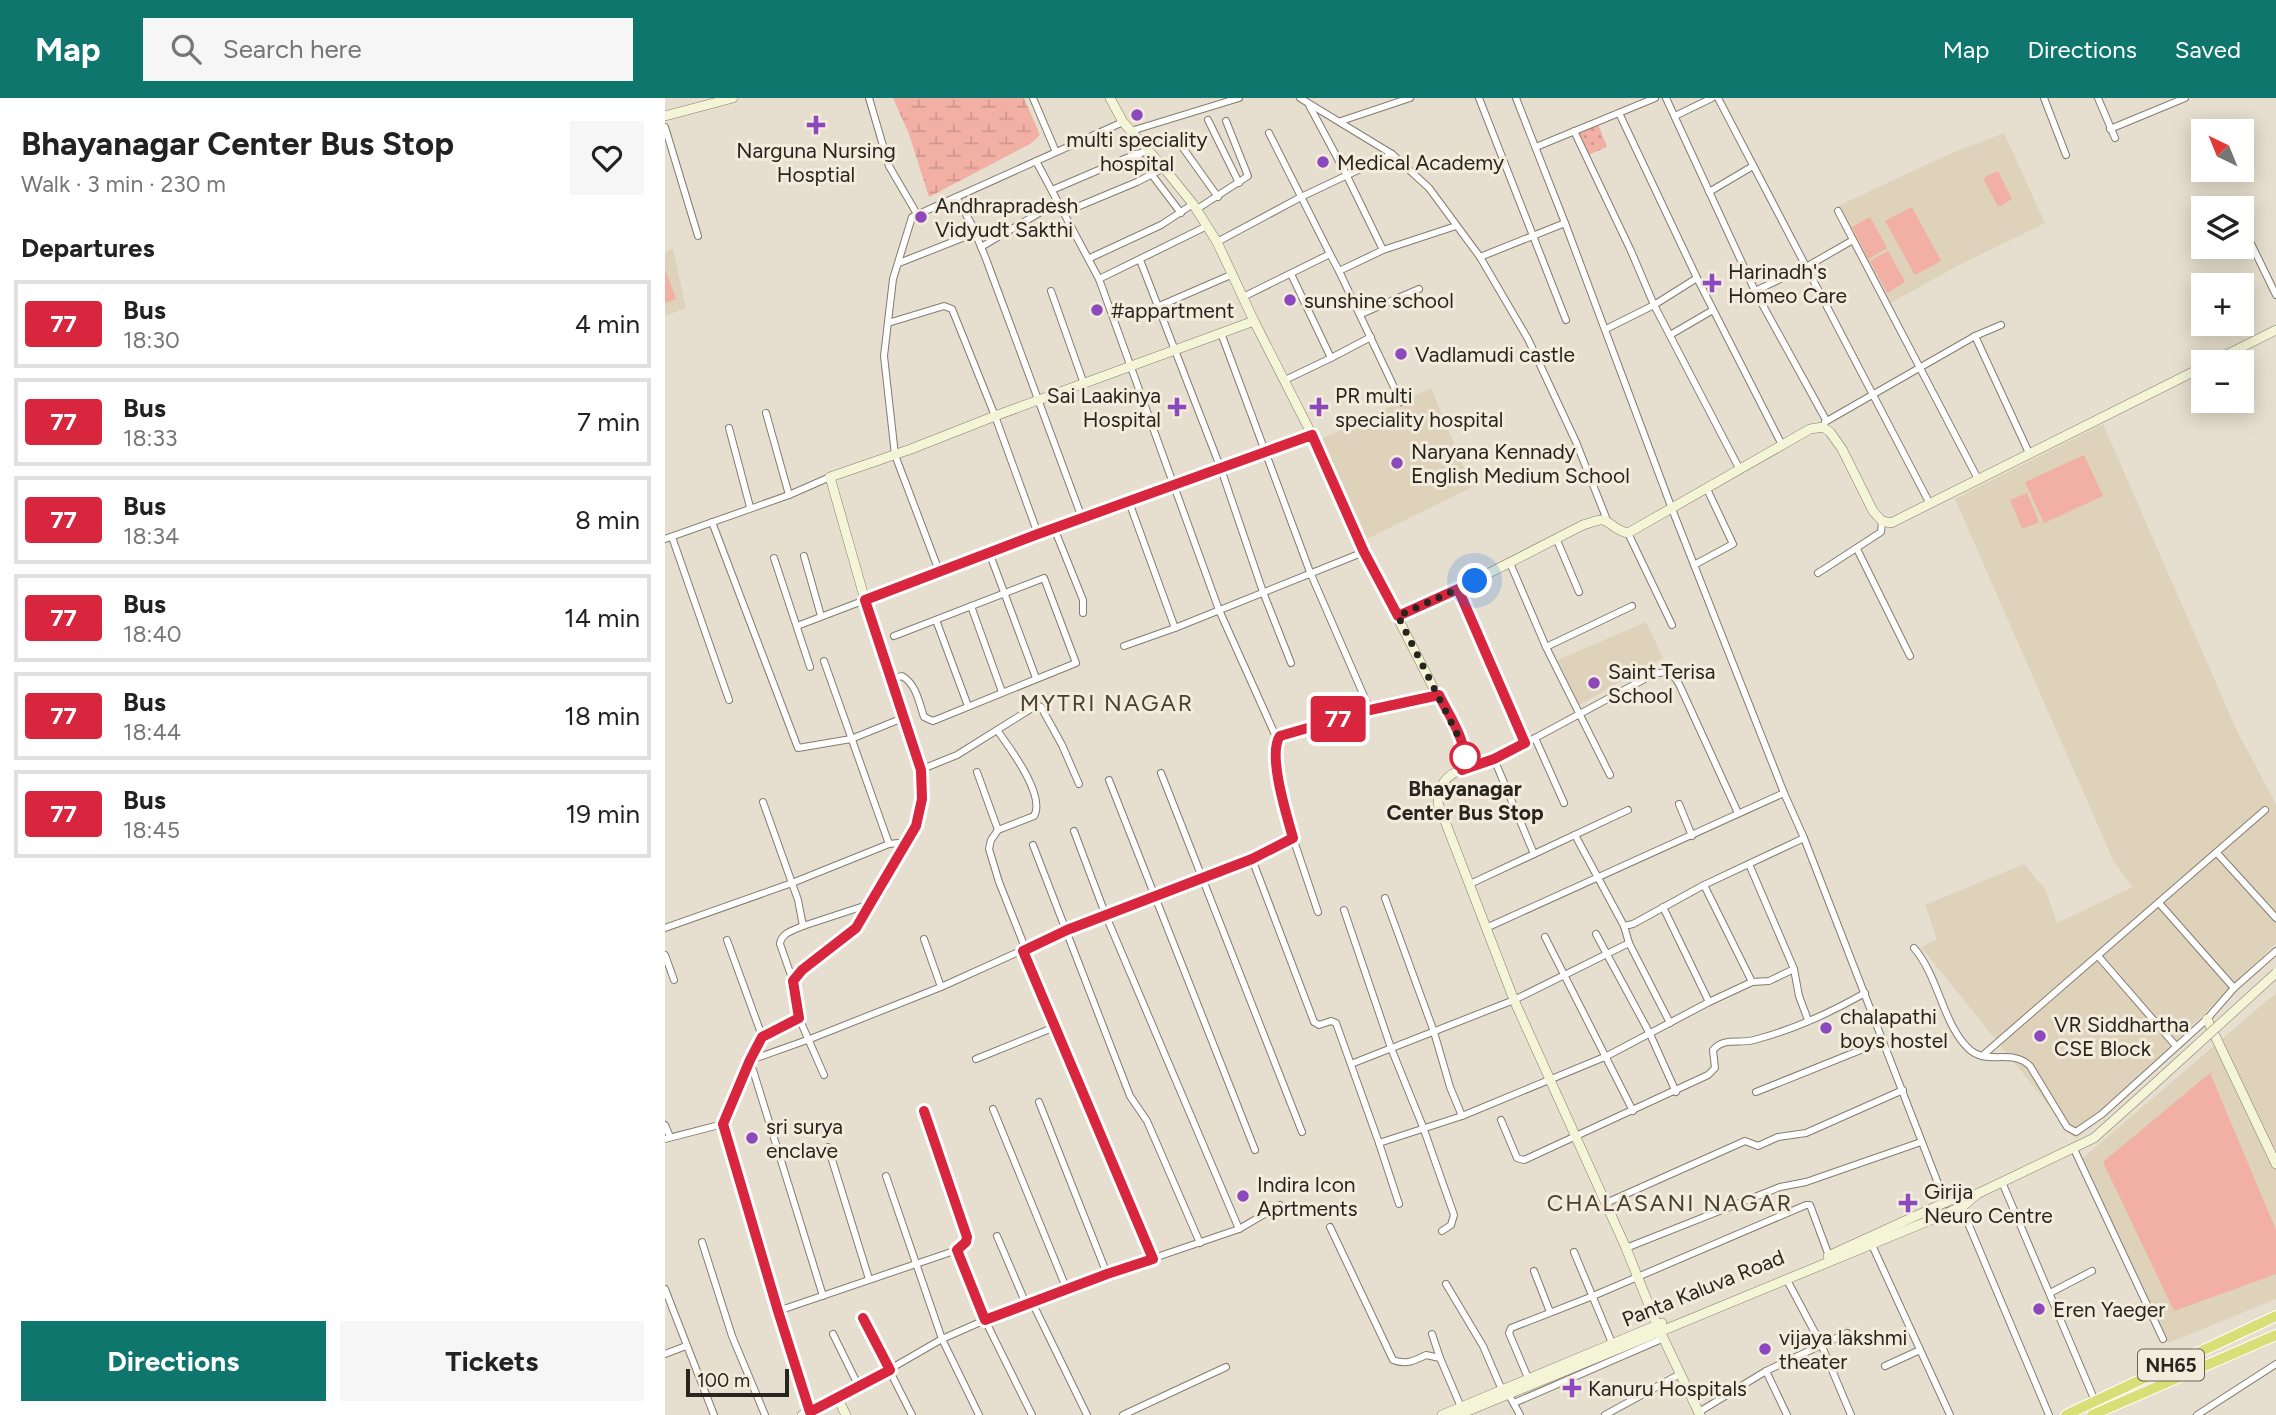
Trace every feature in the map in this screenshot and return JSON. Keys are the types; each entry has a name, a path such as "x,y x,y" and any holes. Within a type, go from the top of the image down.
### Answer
{"highway":[{"name":"NH65","path":"2066,1415 2276,1317"},
{"name":"NH65","path":"2092,1415 2276,1335"}],"street":[{"path":"665,116 733,98"},
{"path":"869,98 889,166 917,214"},
{"path":"1033,98 1055,152"},
{"path":"1110,98 1123,122 1164,168 1189,209"},
{"path":"1131,131 1214,102 1239,98"},
{"path":"1300,98 1392,154 1429,188 1480,257 1528,339 1576,442 1607,520 1619,532 1628,533 1975,336 2001,325"},
{"path":"1341,121 1410,98"},
{"path":"1479,98 1566,320"},
{"path":"1516,98 1606,329 1672,509 1804,838 1947,1207"},
{"path":"1536,147 1655,98"},
{"path":"1666,98 1755,291 1824,424 1842,449 1873,511 1882,521 1891,523 2191,373"},
{"path":"1675,117 1712,98"},
{"path":"1718,98 1930,504"},
{"path":"2044,98 2066,155"},
{"path":"2098,98 2115,138"},
{"path":"2111,129 2185,98"},
{"path":"1309,104 1383,250"},
{"path":"1619,113 1697,278 1782,445"},
{"path":"1208,120 1239,183"},
{"path":"1090,258 1218,197 1247,178 1248,174 1226,121"},
{"path":"939,571 895,455 884,356 894,279 910,224 917,214 1123,122"},
{"path":"665,127 698,236"},
{"path":"1574,131 1654,305 1740,470"},
{"path":"1269,133 1361,314 1401,402"},
{"path":"1178,141 1218,197"},
{"path":"1052,190 1136,154 1150,151"},
{"path":"1136,154 1151,173 1207,226 1217,242 1312,435 1364,552 1464,748 1465,762 1462,770"},
{"path":"1217,242 1346,174 1392,154"},
{"path":"1036,161 1099,279 1219,610 1277,739 1278,781 1293,838 1318,912"},
{"path":"1709,192 1753,166"},
{"path":"1065,212 1164,168"},
{"path":"956,197 981,247 1082,519"},
{"path":"981,247 1058,202"},
{"path":"1838,211 1978,479"},
{"path":"1480,257 1565,223"},
{"path":"1099,279 1207,226"},
{"path":"1339,271 1383,250 1456,226"},
{"path":"899,263 975,233"},
{"path":"1755,291 1806,267 1853,240"},
{"path":"2254,250 2276,295"},
{"path":"1243,297 1330,254"},
{"path":"1140,260 1221,469 1263,592 1291,663"},
{"path":"1291,274 1331,358"},
{"path":"1157,307 1233,275"},
{"path":"1606,329 1654,305 1697,278"},
{"path":"1361,314 1419,289"},
{"path":"1051,291 1084,384"},
{"path":"888,323 944,306 950,308 995,416 1038,534"},
{"path":"1670,335 1713,310"},
{"path":"729,700 668,538 1254,321"},
{"path":"2236,350 2276,330"},
{"path":"1221,333 1310,572 1370,710"},
{"path":"1975,336 2029,453"},
{"path":"1285,380 1371,337"},
{"path":"766,413 789,495"},
{"path":"730,428 750,507"},
{"path":"797,626 1053,528 1312,435"},
{"path":"793,981 802,970 856,928 908,842 920,814 922,799 921,770 865,600 830,477"},
{"path":"1694,565 1733,544 1707,489"},
{"path":"1129,502 1175,628"},
{"path":"1398,616 1510,564 1583,525 1607,520"},
{"path":"1818,573 1881,532 1882,521"},
{"path":"712,522 797,746 801,748 851,738 903,718"},
{"path":"1053,528 1083,600 1083,612"},
{"path":"1628,533 1672,625"},
{"path":"1556,538 1579,592"},
{"path":"1857,549 1910,656"},
{"path":"1124,646 1364,552"},
{"path":"989,553 1036,678"},
{"path":"804,556 821,616"},
{"path":"774,558 810,667"},
{"path":"1510,564 1546,647 1610,775"},
{"path":"891,680 902,676 908,680 913,686 924,716 929,720 937,720 1076,663 1044,578 894,636"},
{"path":"1458,589 1525,743"},
{"path":"971,606 1002,692"},
{"path":"1546,647 1632,606"},
{"path":"936,620 968,706"},
{"path":"824,661 889,844"},
{"path":"1738,813 1673,674 1666,671 1651,675 1494,759 1456,772 1443,782 1438,793 1438,803 1514,1000 1699,1414 1766,1371 1847,1333"},
{"path":"1277,739 1370,710 1439,695"},
{"path":"921,770 957,755 1034,706 1041,707 1079,784"},
{"path":"997,730 1024,771 1037,801 1037,811 1034,816 998,831 991,840 990,858 1055,1027 1153,1259"},
{"path":"1535,738 1564,803"},
{"path":"1494,759 1534,854"},
{"path":"977,772 998,831"},
{"path":"1161,773 1302,1132"},
{"path":"1109,780 1255,1150"},
{"path":"1486,928 1784,793"},
{"path":"764,802 792,883 803,926"},
{"path":"1679,804 1692,835"},
{"path":"1470,884 1628,810"},
{"path":"1982,1056 2265,810"},
{"path":"1074,831 1106,916 1239,1229"},
{"path":"1575,835 1624,926 1629,943 1670,1023"},
{"path":"749,1063 941,987 1067,930 1252,859 1293,838"},
{"path":"1624,926 1633,924 1804,838"},
{"path":"665,928 792,883 889,844 908,842"},
{"path":"1033,845 1130,1096 1147,1122 1200,1243"},
{"path":"2217,853 2276,918"},
{"path":"1252,859 1314,1022 1319,1025 1336,1022 1399,1204"},
{"path":"1749,864 1794,969 1799,996 1808,1020"},
{"path":"1704,886 1752,982"},
{"path":"1385,898 1462,1116"},
{"path":"2159,903 2234,988"},
{"path":"824,1075 799,1018 793,981 780,939 803,926 870,904"},
{"path":"1663,907 1709,1002"},
{"path":"1344,909 1391,1048 1454,1215 1451,1225 1442,1231"},
{"path":"1596,934 1650,1034 1676,1091"},
{"path":"1545,937 1633,1111"},
{"path":"925,939 941,987"},
{"path":"727,940 762,1037"},
{"path":"1351,1064 1514,1000 1629,943"},
{"path":"1914,948 1926,963 1958,1035 1973,1053 2024,1060 2067,1127 2076,1132 2102,1114 2276,951"},
{"path":"665,955 674,981"},
{"path":"2098,956 2176,1046"},
{"path":"1379,1143 1462,1116 1607,1056 1709,1002 1752,982 1769,981 1794,969"},
{"name":"Panta Kaluva Road","path":"1509,1396 1528,1378 1612,1343 1660,1331 1737,1294 1947,1207 1962,1207 1977,1194 2094,1138 2276,973"},
{"path":"1501,1120 1520,1160 1633,1111 1712,1072 1715,1068 1713,1050 1725,1041 1744,1042 1774,1035 1838,1008 1865,993"},
{"path":"799,1018 762,1037 723,1124 808,1414 942,1339 1107,1274 1239,1229 1280,1205"},
{"path":"2207,1018 2235,1072 2276,1164"},
{"path":"976,1059 1055,1027"},
{"path":"1756,1092 1883,1041"},
{"path":"749,1063 823,1296"},
{"path":"1606,1203 1745,1141 1758,1146 1778,1137 1806,1133 1903,1090"},
{"path":"1039,1102 1107,1274"},
{"path":"993,1110 1067,1290"},
{"path":"778,1311 957,1250 966,1242 967,1237 924,1111"},
{"path":"665,1125 667,1138 723,1124"},
{"path":"1626,1248 1780,1186 1806,1182 1921,1142"},
{"path":"828,1147 869,1279"},
{"path":"2074,1149 2163,1339"},
{"path":"886,1176 942,1339 979,1415"},
{"path":"2002,1182 2095,1401"},
{"name":"Panta Kaluva Road","path":"1442,1415 1509,1396 1660,1331 1873,1245 1947,1207 1957,1197 1977,1194"},
{"path":"1957,1197 2049,1415"},
{"path":"1528,1378 1511,1328 1808,1205 1814,1212 1829,1256"},
{"path":"1330,1227 1393,1360 1412,1363 1426,1355 1440,1358"},
{"path":"997,1236 1087,1415"},
{"path":"702,1242 731,1336 765,1415"},
{"path":"1873,1245 1950,1415"},
{"path":"957,1250 985,1320 1032,1415"},
{"path":"1574,1252 1612,1343"},
{"path":"1534,1271 1550,1312"},
{"path":"2050,1293 2092,1272"},
{"path":"1787,1280 1821,1344 1851,1415"},
{"path":"1446,1284 1520,1415"},
{"path":"665,1289 714,1415"},
{"path":"863,1318 912,1415"},
{"path":"832,1334 859,1387"},
{"path":"1432,1334 1460,1411"},
{"path":"665,1354 686,1346"},
{"path":"1885,1366 1920,1350"},
{"path":"2197,1415 2276,1364"},
{"path":"1123,1415 1226,1367"},
{"path":"1766,1371 1787,1415"},
{"path":"1605,1415 1680,1374"},
{"path":"838,1399 846,1415"}],"shaded area":[{"path":"2004,133 2045,223 1957,266 1889,304 1838,206 1945,156"},
{"path":"673,249 686,308 665,316 665,252"},
{"name":"Naryana Kennady English Medium School","path":"1431,388 1472,487 1365,540 1321,439"},
{"path":"2103,424 2237,731 2276,804 2276,943 2076,1139 1921,947 1937,939 1925,905 2024,864 2045,889 2057,923 2133,887 2114,862 1955,499"},
{"name":"Saint Terisa School","path":"1646,622 1663,658 1579,705 1558,660"},
{"path":"2276,993 2276,1299 2168,1343 2083,1158"}],"green space":[{"path":"893,98 1024,98 1040,135 1030,144 929,197 909,134"},
{"path":"1598,124 1607,147 1586,156 1577,135 1578,131"},
{"path":"1998,171 2012,199 1998,207 1983,178"},
{"path":"1912,207 1941,261 1915,275 1885,221"},
{"path":"1870,217 1887,248 1868,259 1852,227"},
{"path":"1888,251 1905,282 1887,293 1870,261"},
{"path":"665,269 676,299 665,303"},
{"path":"2084,455 2103,496 2044,523 2025,482"},
{"path":"2027,493 2039,522 2022,529 2010,500"},
{"path":"2210,1073 2276,1230 2276,1274 2174,1311 2103,1162"}],"bus line":[{"name":"77","path":"863,1318 890,1370 810,1412 723,1124 762,1037 799,1018 793,981 802,970 856,928 908,842 920,814 921,770 865,600 1312,435 1364,552 1398,616 1458,589 1525,743 1494,759 1462,770 1465,762 1464,748 1439,695 1370,710 1280,736 1276,742 1278,781 1293,838 1252,859 1067,930 1023,951 1153,1259 985,1320 957,1250 966,1242 967,1237 924,1111"}],"place":[{"name":"multi speciality hospital","path":"1137,115"},
{"name":"Narguna Nursing Hosptial","path":"816,125"},
{"name":"Medical Academy","path":"1323,162"},
{"name":"Andhrapradesh Vidyudt Sakthi","path":"921,217"},
{"name":"Harinadh's Homeo Care","path":"1712,283"},
{"name":"sunshine school","path":"1290,300"},
{"name":"#appartment","path":"1097,310"},
{"name":"Vadlamudi castle","path":"1401,354"},
{"name":"Sai Laakinya Hospital","path":"1177,407"},
{"name":"PR multi speciality hospital","path":"1319,407"},
{"name":"Naryana Kennady English Medium School","path":"1397,463"},
{"name":"Saint Terisa School","path":"1594,683"},
{"name":"Bhayanagar Center Bus Stop","path":"1465,757"},
{"name":"chalapathi boys hostel","path":"1826,1028"},
{"name":"VR Siddhartha CSE Block","path":"2040,1036"},
{"name":"sri surya enclave","path":"752,1138"},
{"name":"Indira Icon Aprtments","path":"1243,1196"},
{"name":"Girija Neuro Centre","path":"1908,1203"},
{"name":"Eren Yaeger","path":"2039,1309"},
{"name":"vijaya lakshmi theater","path":"1765,1349"},
{"name":"Kanuru Hospitals","path":"1572,1388"}],"district":[{"name":"MYTRI NAGAR","path":"1107,703"},
{"name":"CHALASANI NAGAR","path":"1670,1203"}],"route":[{"path":"1465,757 1464,748 1439,695 1398,616 1475,581"}]}
